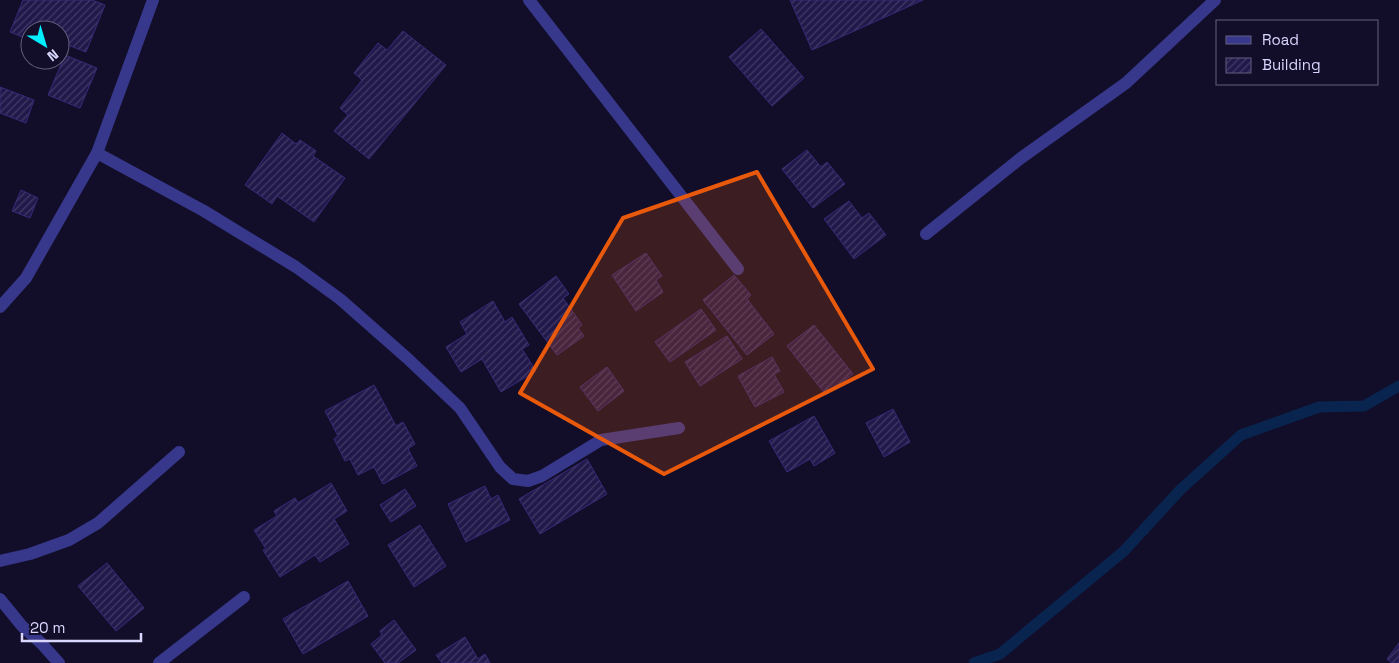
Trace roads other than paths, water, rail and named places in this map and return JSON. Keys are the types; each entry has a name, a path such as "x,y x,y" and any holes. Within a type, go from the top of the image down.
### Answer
{"street":[{"path":"0,307 26,278 97,153 153,0"},
{"path":"529,0 738,269"},
{"path":"926,234 1021,158 1126,83 1215,0"},
{"path":"97,153 212,216 296,267 340,299 460,408 500,466 514,479 528,482 542,476 601,440 679,428"},
{"path":"0,561 30,554 69,540 98,523 180,452"},
{"path":"159,663 244,597"},
{"path":"0,599 22,626 59,663"}],"waterway":[{"path":"974,663 1000,654 1124,551 1181,489 1241,435 1319,407 1364,406 1399,386"}]}
